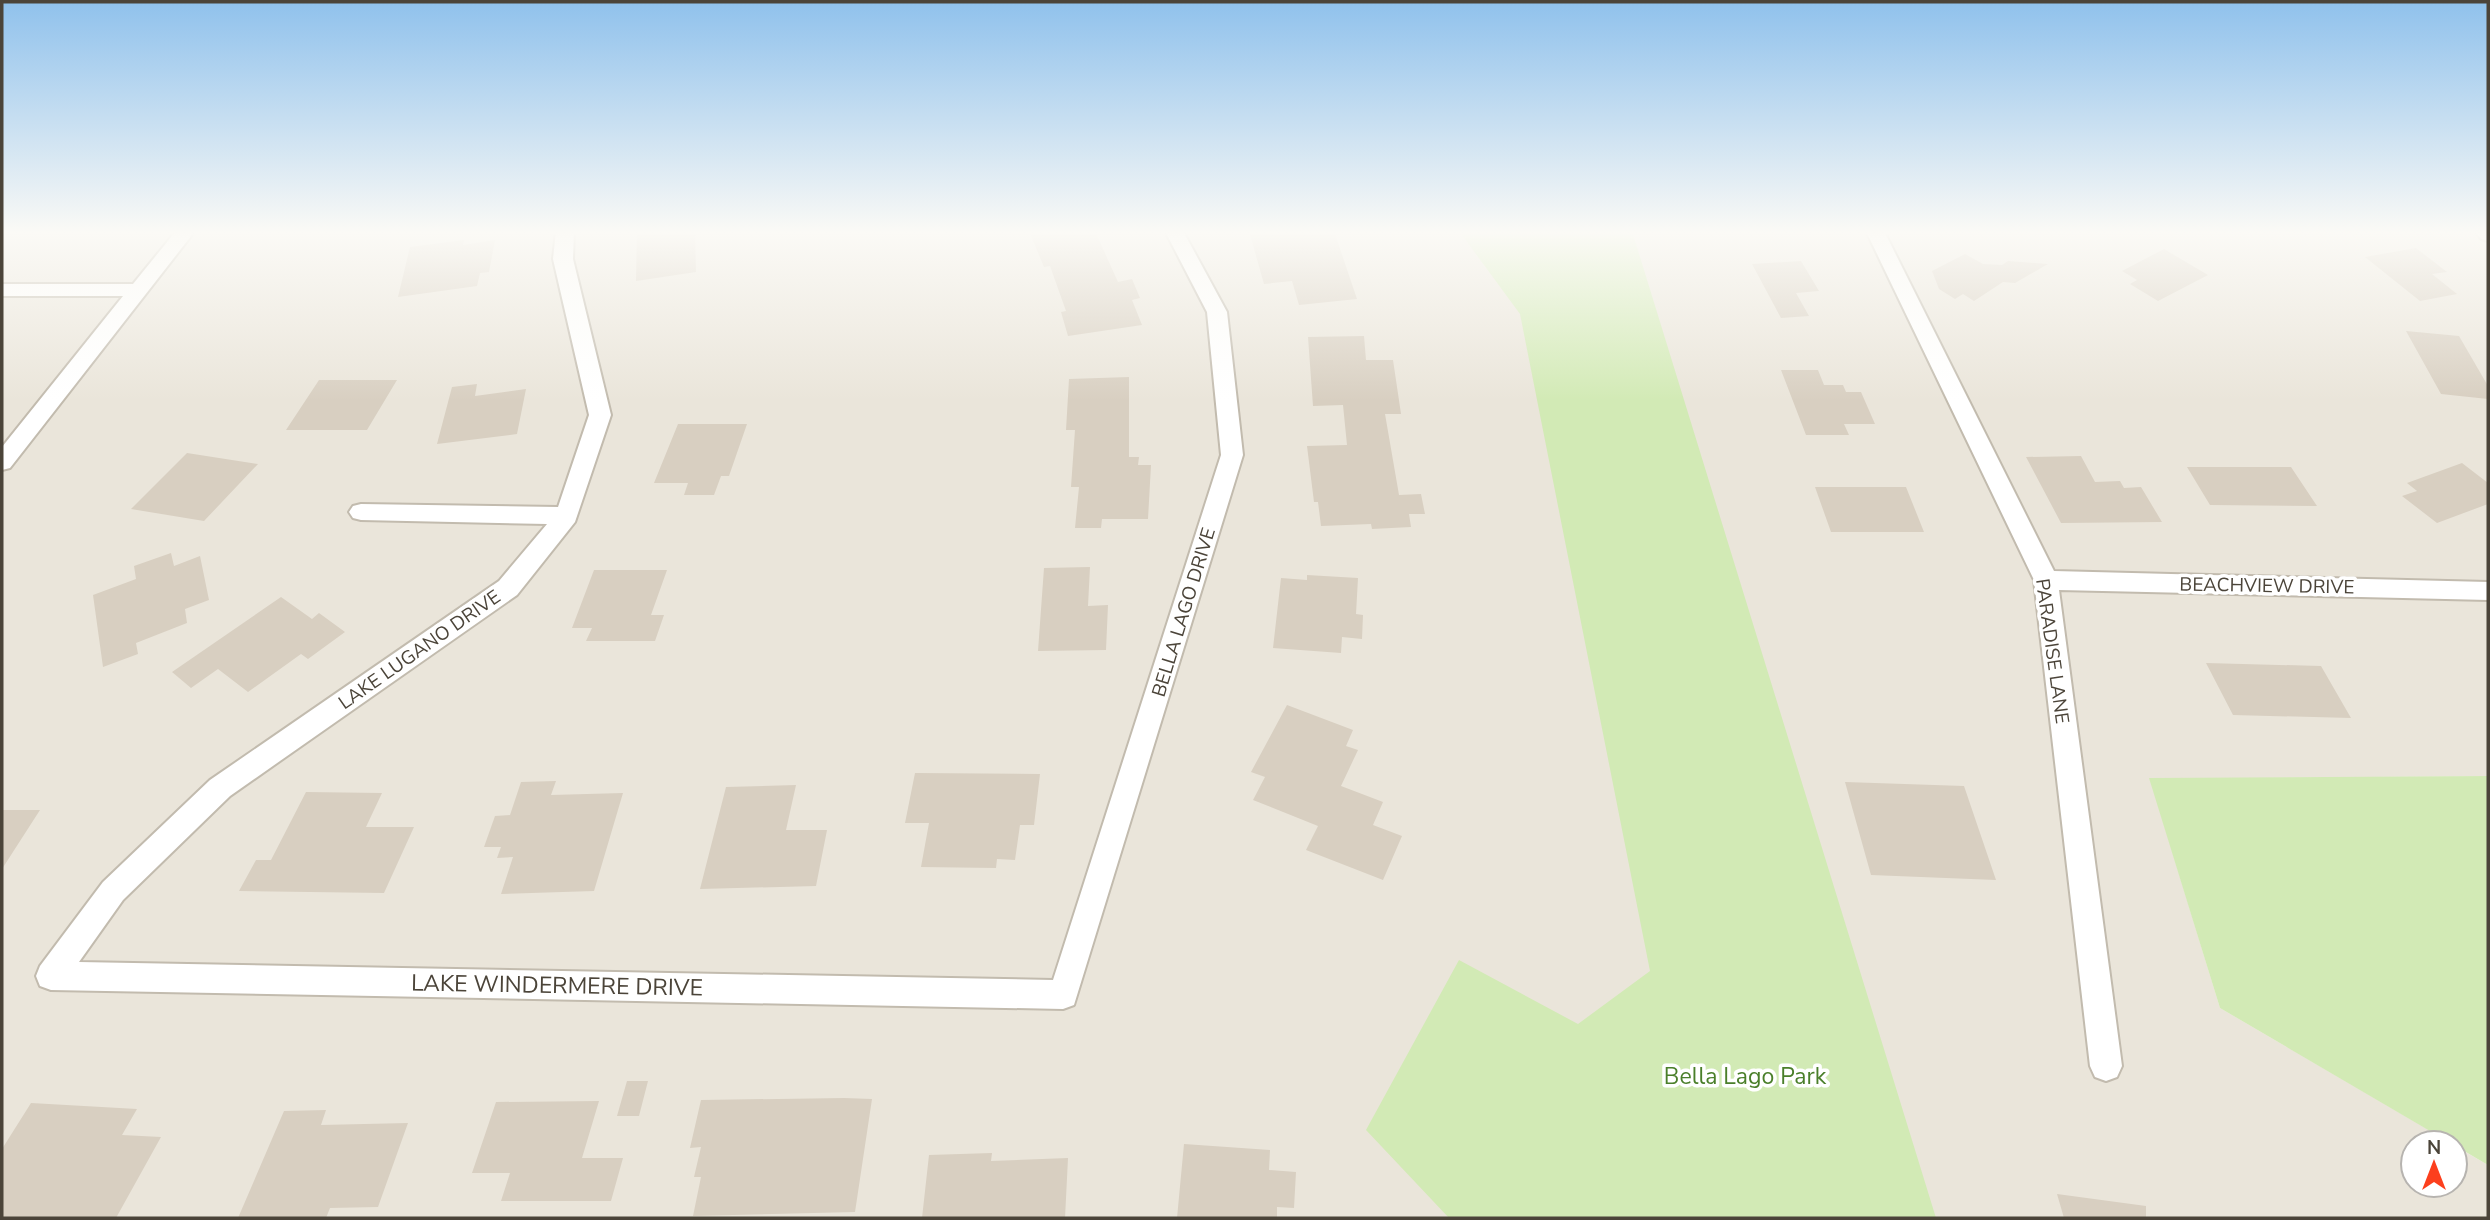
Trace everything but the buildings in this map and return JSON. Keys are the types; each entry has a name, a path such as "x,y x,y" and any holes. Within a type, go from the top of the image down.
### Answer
{"street":[{"name":"LAKE LUGANO DRIVE","path":"51,976 113,891 220,788 508,587 567,516 600,415 570,288"},
{"name":"BELLA LAGO DRIVE","path":"1063,995 1232,455 1217,312 1204,288"},
{"name":"PARADISE LANE","path":"1903,288 2046,580 2106,1066"},
{"path":"2,290 136,290"},
{"path":"2,462 136,290"},
{"path":"361,512 567,516"},
{"name":"BEACHVIEW DRIVE","path":"2046,580 2488,591"},
{"name":"LAKE WINDERMERE DRIVE","path":"51,976 1063,995"}],"shaded area":[{"path":"2,288 2488,288 2488,776 2150,779 2220,1008 2427,1129 2399,1129 2399,1199 2469,1199 2469,1154 2488,1165 2488,1218 2,1218"}],"green space":[{"name":"Bella Lago Park","path":"1501,288 1650,288 1936,1218 1449,1218 1366,1130 1459,960 1578,1024 1650,971 1520,314"},
{"path":"2488,776 2488,1165 2469,1154 2469,1129 2427,1129 2220,1008 2149,778"}]}
